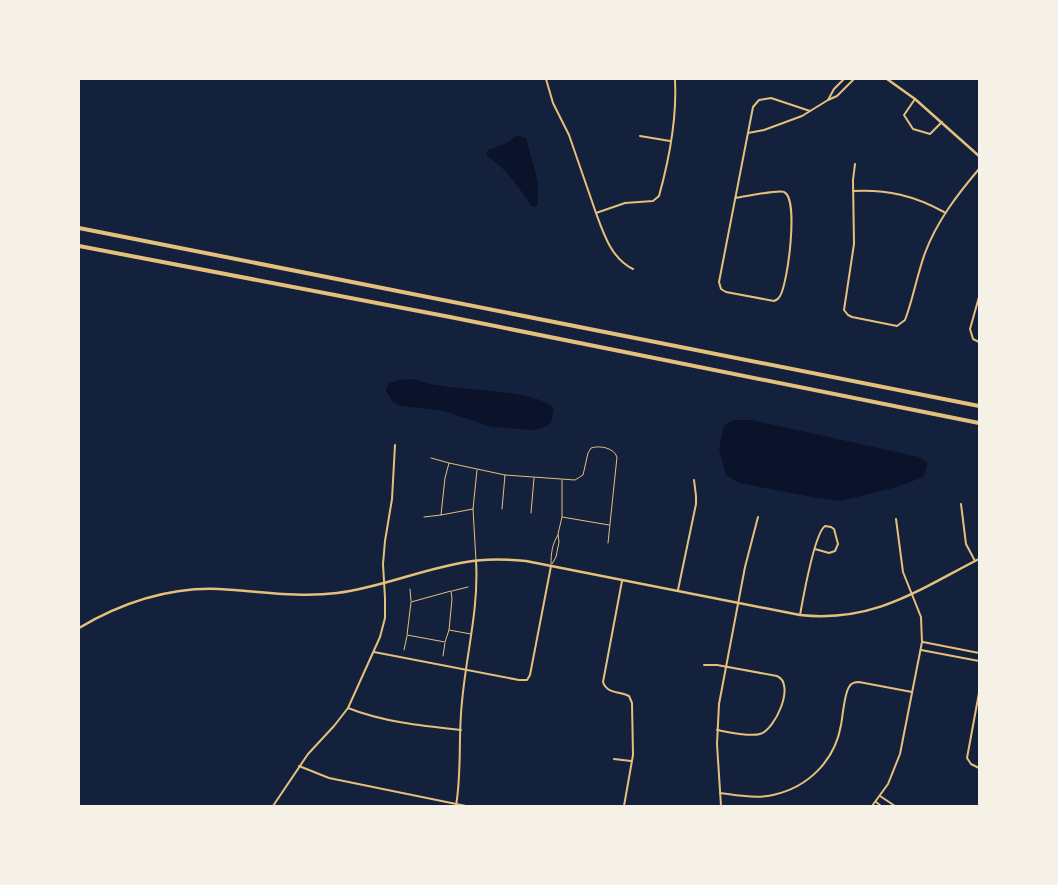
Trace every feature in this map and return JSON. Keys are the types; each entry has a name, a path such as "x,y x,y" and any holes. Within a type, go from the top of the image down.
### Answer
{"highway":[{"path":"79,228 979,406"},
{"path":"79,246 431,313 979,423"}],"street":[{"path":"546,79 553,103 571,141 607,242 618,259 633,269"},
{"path":"596,214 619,204 635,201 651,202 658,198 670,141 674,112 675,79"},
{"path":"828,100 834,89 844,79"},
{"path":"748,133 783,124 810,112 837,96 854,79"},
{"path":"887,79 915,99 979,156"},
{"path":"735,198 781,191 790,197 792,224 790,245 782,293 776,300 769,301 726,292 719,286 718,282 753,107 762,99 771,98 810,112"},
{"path":"915,99 904,115 912,129 930,134 942,122"},
{"path":"640,136 670,141"},
{"path":"855,164 854,244 844,306 845,313 852,317 898,326 903,323 906,317 924,254 945,213 956,196 979,169"},
{"path":"854,191 883,191 907,196 945,213"},
{"path":"979,297 970,334 973,339 979,342"},
{"path":"273,806 299,766 348,708 374,652 385,618 383,553 392,499 395,445"},
{"path":"677,591 696,504 694,480"},
{"path":"961,504 966,544 975,561"},
{"path":"721,806 717,730 719,704 738,603 758,517"},
{"path":"872,806 892,774 900,754 922,642 921,617 905,580 896,519"},
{"path":"800,615 806,581 815,549 822,529 829,526 834,529 838,544 835,551 829,553 815,549"},
{"path":"79,628 124,605 152,595 168,592 218,589 291,596 317,596 348,592 460,563 511,560 551,566 800,615 825,617 864,612 897,602 979,559"},
{"path":"456,805 465,670 472,634 477,583 476,561"},
{"path":"374,652 527,680 530,675 551,566"},
{"path":"622,581 603,682 608,690 627,695 631,699 634,731 632,761 624,806"},
{"path":"922,642 979,653"},
{"path":"921,650 979,661"},
{"path":"704,665 726,666 780,677 785,682 786,688 779,713 768,729 761,734 717,730"},
{"path":"720,793 756,796 772,795 797,787 813,776 825,763 835,745 841,728 849,688 854,683 859,682 913,692"},
{"path":"979,693 967,758 971,764 979,768"},
{"path":"348,708 371,716 461,730"},
{"path":"614,759 632,761"},
{"path":"299,766 329,778 466,806"},
{"path":"880,796 894,806"},
{"path":"876,802 881,806"}],"lane":[{"path":"432,458 505,475 575,480 583,475 591,448 598,447 614,451 617,457 608,543"},
{"path":"441,514 445,478 449,463"},
{"path":"476,561 473,509 477,470"},
{"path":"502,509 505,475"},
{"path":"530,513 534,477"},
{"path":"551,566 554,541 558,534 562,517 562,479"},
{"path":"424,517 473,509"},
{"path":"562,517 610,525"},
{"path":"551,566 556,557 559,542 558,534"},
{"path":"410,602 468,587"},
{"path":"404,650 410,590"},
{"path":"442,656 449,630 451,591"},
{"path":"449,630 472,634"},
{"path":"407,635 445,642"}],"water":[{"path":"516,136 526,138 538,182 538,205 535,207 532,206 506,172 486,153 488,150 505,144"},
{"path":"414,379 434,385 516,394 545,402 554,409 551,423 543,428 534,430 492,427 444,411 401,406 393,402 386,391 388,384 398,380"},
{"path":"733,420 752,420 919,457 928,463 923,477 897,487 841,501 739,483 726,475 719,449 724,426"}]}
